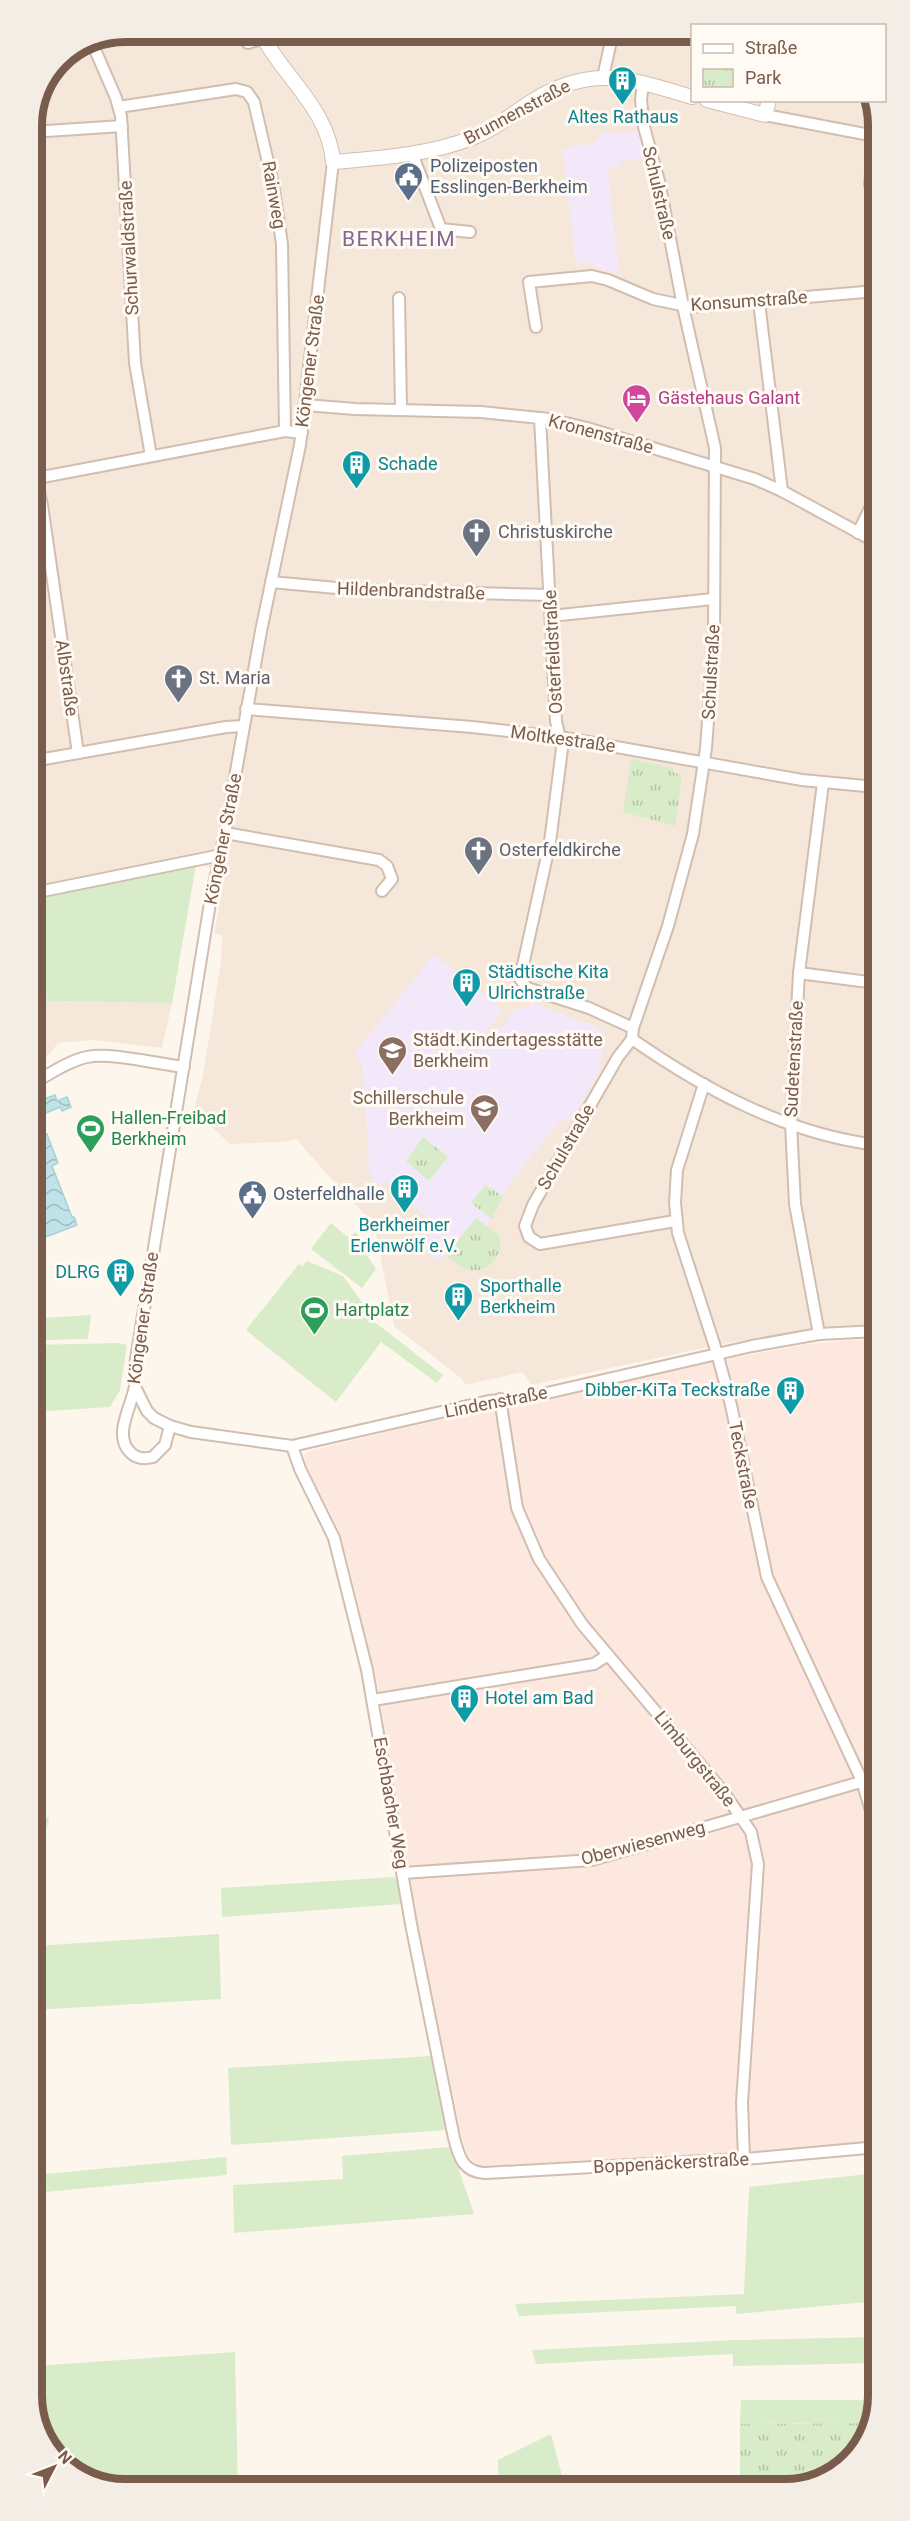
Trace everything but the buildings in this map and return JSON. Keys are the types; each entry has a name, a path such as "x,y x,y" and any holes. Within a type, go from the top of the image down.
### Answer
{"street":[{"path":"267,42 317,113 330,142 333,162"},
{"path":"603,77 611,42"},
{"name":"Schurwaldstraße","path":"94,48 119,107 122,126 135,363 151,456"},
{"name":"Brunnenstraße","path":"333,162 446,147 501,124 534,100 566,84 603,77 643,83 691,96"},
{"name":"Schulstraße","path":"643,83 641,100 644,127 659,182 683,306 715,448 714,668 704,763 693,834 677,895 633,1033 533,1205 525,1221 525,1230 531,1240 540,1244 675,1221"},
{"name":"Rainweg","path":"119,107 236,89 247,92 254,102 273,184 282,244 285,431"},
{"path":"715,102 868,135"},
{"path":"765,114 768,102"},
{"path":"42,131 122,126"},
{"path":"412,153 441,229 470,232"},
{"name":"Köngener Straße","path":"170,1426 165,1445 153,1458 143,1459 129,1452 124,1443 123,1434 135,1386 134,1371 151,1259 210,903 302,433 333,162"},
{"name":"Konsumstraße","path":"536,327 529,282 592,276 608,280 653,299 698,308 868,292"},
{"path":"399,298 401,410"},
{"path":"759,302 782,490"},
{"name":"Kronenstraße","path":"306,405 492,413 540,418 587,428 755,479 782,490 868,539"},
{"name":"Osterfeldstraße","path":"540,418 556,720 562,749 550,842 536,914 520,975 521,982 527,988 583,1005 633,1033"},
{"path":"42,477 285,431 302,433"},
{"name":"Albstraße","path":"42,506 78,753"},
{"path":"858,533 868,512"},
{"name":"Hildenbrandstraße","path":"271,582 358,590 550,596"},
{"path":"551,616 713,599"},
{"name":"Moltkestraße","path":"246,710 472,727 560,737 823,783 868,786"},
{"path":"42,759 226,727 244,726"},
{"name":"Sudetenstraße","path":"819,1334 795,1204 791,1124 799,973 823,783"},
{"path":"225,833 373,858 383,862 391,876 391,881 382,891"},
{"path":"42,891 221,855"},
{"path":"799,973 868,982"},
{"path":"633,1033 704,1084 748,1107 821,1135 868,1143"},
{"path":"42,1078 88,1057 184,1067"},
{"name":"Teckstraße","path":"704,1084 677,1170 675,1221 683,1254 717,1353 767,1577 862,1781 868,1801"},
{"name":"Lindenstraße","path":"135,1386 147,1411 154,1418 170,1426 191,1432 292,1446 500,1399 531,1396 717,1353 819,1334 868,1331"},
{"name":"Limburgstraße","path":"500,1399 513,1492 531,1544 575,1615 742,1816 754,1837 759,1876 742,2103 744,2159"},
{"name":"Eschbacher Weg","path":"292,1446 300,1469 334,1538 374,1700 421,1979 454,2138 465,2166"},
{"path":"374,1700 594,1664 608,1655"},
{"name":"Oberwiesenweg","path":"403,1874 592,1860 868,1780"},
{"name":"Boppenäckerstraße","path":"465,2166 474,2171 485,2172 744,2159 868,2148"}],"shaded area":[{"path":"125,42 691,42 691,102 865,102 868,125 868,1324 831,1326 727,1343 531,1385 523,1372 465,1385 462,1379 394,1326 374,1224 296,1139 283,1142 230,1144 194,1110 203,1075 221,962 222,935 214,934 226,869 196,865 42,896 42,119 48,93 66,66 93,48"},
{"path":"610,130 611,134 640,130 645,158 619,162 619,167 608,169 619,273 594,267 592,262 576,265 562,148 595,143 604,131"},
{"path":"434,954 503,1010 478,1041 482,1045 496,1028 503,1028 513,1010 529,1007 532,1000 559,1015 561,1013 581,1024 583,1021 605,1032 597,1047 604,1052 597,1064 602,1067 569,1123 561,1119 506,1189 487,1226 476,1218 439,1262 421,1248 438,1226 384,1182 381,1185 372,1184 371,1173 366,1168 369,1158 362,1062 353,1055"},
{"path":"42,977 47,1001 172,1003 162,1048 94,1040 58,1043 47,1057 42,1060"},
{"path":"868,1339 868,2142 761,2152 485,2166 476,2164 468,2156 461,2135 421,1941 378,1687 347,1558 337,1525 305,1464 304,1455 309,1451 485,1409 510,1407 540,1398 687,1366 807,1344"}],"green space":[{"path":"631,759 673,768 673,772 682,775 675,826 623,812"},
{"path":"196,865 172,1003 47,1001 42,977 42,896"},
{"path":"423,1137 448,1157 429,1181 406,1161"},
{"path":"485,1185 503,1196 492,1219 471,1203"},
{"path":"476,1218 499,1235 500,1242 499,1250 492,1262 487,1267 473,1270 460,1266 446,1255"},
{"path":"331,1223 349,1238 355,1232 366,1242 362,1248 376,1269 362,1288 311,1249"},
{"name":"Hartplatz","path":"307,1261 343,1276 366,1308 363,1313 443,1375 437,1383 381,1342 336,1402 246,1330 299,1264 303,1266"},
{"path":"91,1315 88,1339 44,1340 42,1318"},
{"path":"119,1343 127,1345 120,1390 110,1407 42,1411 42,1345"},
{"path":"42,1817 49,1817 42,1850"},
{"path":"394,1877 398,1880 401,1904 222,1917 221,1888"},
{"path":"219,1934 221,1999 42,2010 42,1945"},
{"path":"432,2056 447,2130 231,2145 228,2068"},
{"path":"451,2147 474,2214 234,2233 233,2185 343,2179 342,2156"},
{"path":"226,2157 227,2175 42,2192 42,2174"},
{"path":"868,2174 868,2302 736,2314 736,2306 519,2316 515,2304 744,2294 749,2187"},
{"path":"868,2337 868,2363 733,2366 733,2354 536,2364 532,2350 736,2340"},
{"path":"235,2352 238,2479 119,2479 93,2473 84,2468 84,2437 53,2437 45,2418 42,2366"},
{"path":"741,2400 868,2400 864,2423 740,2424"},
{"path":"864,2423 851,2447 840,2459 817,2473 785,2479 740,2479 740,2424"},
{"path":"551,2434 563,2479 499,2479 498,2460"}],"water":[{"path":"55,1095 57,1101 67,1097 71,1107 62,1111 60,1107 46,1113 42,1100"},
{"path":"47,1134 58,1163 52,1166 77,1225 42,1239 42,1136"}],"place":[{"name":"Altes Rathaus","path":"623,106"},
{"name":"Polizeiposten Esslingen-Berkheim","path":"409,202"},
{"name":"Gästehaus Galant","path":"637,424"},
{"name":"Schade","path":"357,490"},
{"name":"Christuskirche","path":"477,558"},
{"name":"St. Maria","path":"178,704"},
{"name":"Osterfeldkirche","path":"478,876"},
{"name":"Städtische Kita Ulrichstraße","path":"467,1008"},
{"name":"Städt.Kindertagesstätte Berkheim","path":"392,1076"},
{"name":"Schillerschule Berkheim","path":"485,1134"},
{"name":"Hallen-Freibad Berkheim","path":"90,1154"},
{"name":"Berkheimer Erlenwölf e.V.","path":"404,1214"},
{"name":"Osterfeldhalle","path":"252,1220"},
{"name":"DLRG","path":"121,1298"},
{"name":"Sporthalle Berkheim","path":"459,1322"},
{"name":"Hartplatz","path":"314,1336"},
{"name":"Dibber-KiTa Teckstraße","path":"791,1416"},
{"name":"Hotel am Bad","path":"464,1724"}],"district":[{"name":"BERKHEIM","path":"399,239"}]}
